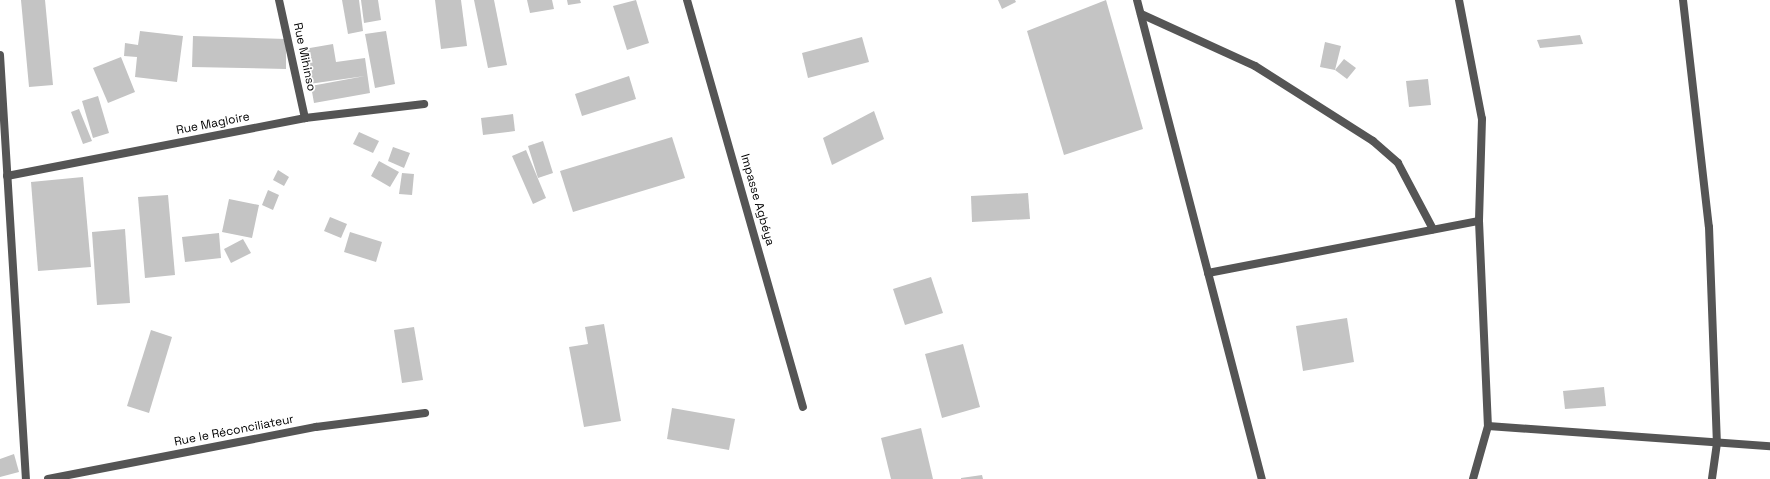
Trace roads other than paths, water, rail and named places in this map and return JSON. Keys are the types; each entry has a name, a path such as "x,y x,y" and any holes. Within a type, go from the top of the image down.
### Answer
{"street":[{"name":"Rue Mihinso","path":"279,0 305,118"},
{"name":"Impasse Agbéya","path":"687,0 803,407"},
{"path":"1137,0 1262,479"},
{"path":"1459,0 1482,119 1479,221 1488,426 1473,479"},
{"path":"1683,0 1709,227 1717,443 1712,479"},
{"path":"1141,14 1254,66 1373,141 1398,163 1433,229"},
{"path":"0,55 26,479"},
{"name":"Rue Magloire","path":"7,176 305,118 424,104"},
{"path":"1208,273 1479,221"},
{"name":"Rue le Réconciliateur","path":"48,479 316,427 425,414"},
{"path":"1488,426 1770,446"}]}
